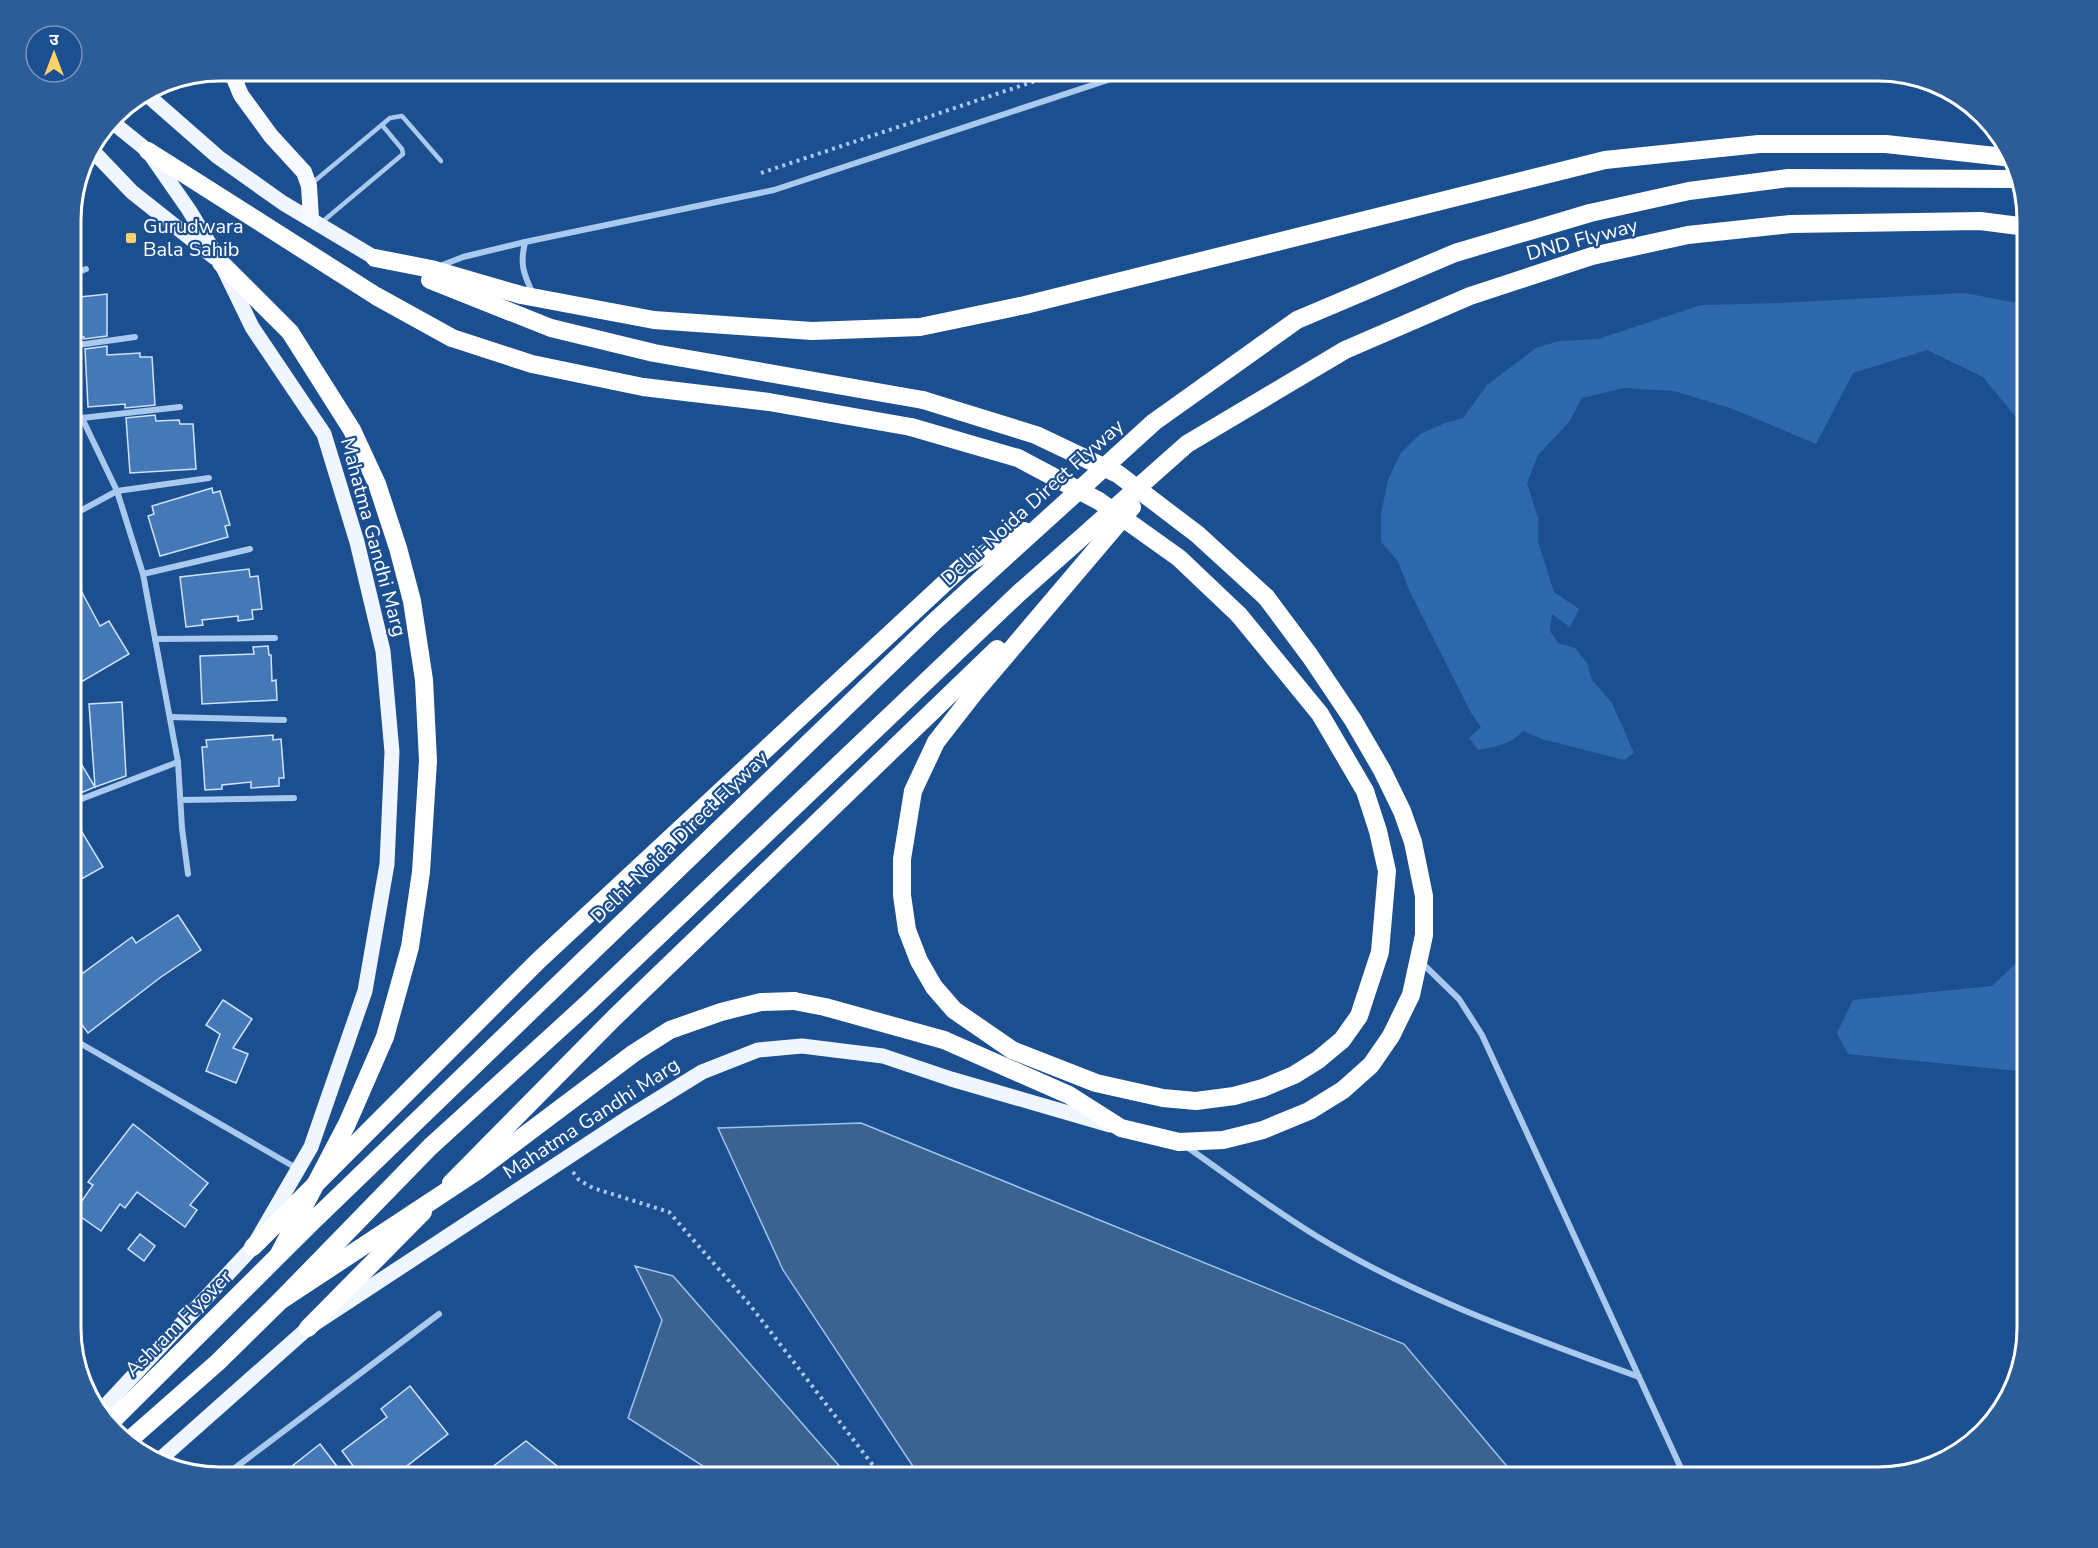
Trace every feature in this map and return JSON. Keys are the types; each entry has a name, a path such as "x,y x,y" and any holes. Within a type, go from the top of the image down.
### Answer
{"highway":[{"path":"235,81 241,95 271,136 304,172 309,186 315,222"},
{"path":"375,258 431,269 534,297 654,320 812,331 920,327 1025,305 1605,160 1759,144 1887,144 2002,157"},
{"path":"148,151 376,296 452,338 532,364 643,387 769,402 911,427 1018,458 1099,501 1179,558 1239,615 1320,714 1365,791 1378,831 1387,871 1380,952 1359,1016 1342,1040 1318,1060 1283,1080 1234,1096 1196,1101 1162,1098 1096,1083 1012,1050 954,1010 934,987 919,961 907,930 902,895 902,859 913,791 936,742 1064,585 1187,444"},
{"name":"Delhi-Noida Direct Flyway","path":"279,1254 934,622 1154,422 1297,320 1455,253 1590,213 1700,190 1788,178 2011,179"},
{"name":"DND Flyway","path":"1187,444 1345,350 1470,296 1592,256 1688,236 1791,224 1980,221 2017,226"},
{"path":"280,1301 477,1171 634,1053 670,1030 721,1012 761,1002 794,1001 825,1007 944,1040 1069,1095 1121,1128 1179,1142 1223,1140 1263,1130 1309,1111 1343,1090 1371,1065 1391,1036 1411,995 1424,935 1424,896 1413,842 1402,811 1382,770 1353,720 1310,656 1266,597 1197,534 1118,474 1036,435 923,400 654,353 551,328 375,258"},
{"path":"221,263 290,332 352,430 377,484 399,548 412,601 424,691 428,761 421,872 410,947 380,1048 347,1124 279,1254"},
{"path":"133,1437 218,1362 430,1147 588,1003 1019,593 1187,444"},
{"path":"253,1247 538,961 963,566 1054,514"},
{"path":"308,1328 614,1018 1064,585"},
{"name":"Ashram Flyover","path":"114,1419 279,1254"}],"main road":[{"path":"152,99 218,157 283,203 375,258"},
{"name":"Mahatma Gandhi Marg","path":"104,1406 253,1247 311,1147 365,991 387,864 392,752 383,651 357,542 324,434 252,327 221,263 189,210 148,151 118,126"},
{"path":"97,156 132,192 221,263"},
{"name":"Mahatma Gandhi Marg","path":"165,1455 308,1328 702,1072 758,1050 802,1046 883,1056 951,1079 1121,1128"}],"street":[{"path":"431,269 463,257 525,242 774,190 1103,81"},
{"path":"525,242 521,260 524,276 534,297"},
{"path":"81,271 86,269"},
{"path":"81,345 135,337"},
{"path":"180,408 82,418 117,491 142,574 178,762 182,828 188,874"},
{"path":"81,511 117,491 209,478"},
{"path":"142,574 250,549"},
{"path":"155,639 275,638"},
{"path":"170,717 284,720"},
{"path":"81,799 178,762"},
{"path":"181,800 294,798"},
{"path":"1419,960 1459,999 1482,1035 1680,1467"},
{"path":"81,1044 298,1170"},
{"path":"1179,1142 1318,1237 1376,1269 1507,1329 1639,1377"},
{"path":"237,1467 439,1314"}],"lane":[{"path":"309,186 390,118 402,116 441,161"},
{"path":"315,222 403,154 402,149 382,125"}],"path":[{"path":"761,173 1033,81"},
{"path":"564,1160 579,1180 593,1188 669,1212 750,1305 874,1467"}],"shaded area":[{"path":"1965,293 2017,303 2017,419 1983,377 1927,350 1853,373 1816,444 1733,409 1674,391 1624,388 1582,398 1569,422 1538,455 1527,483 1538,518 1538,542 1554,592 1579,609 1570,627 1552,614 1550,631 1558,643 1575,648 1587,663 1592,680 1612,703 1634,753 1624,760 1542,739 1523,731 1503,744 1478,750 1469,738 1481,727 1471,713 1409,590 1398,561 1381,542 1381,514 1388,480 1400,454 1420,434 1463,418 1487,385 1536,348 1559,341 1598,339 1701,305"},
{"path":"2017,962 2017,1071 1848,1054 1837,1033 1853,1000 1992,986"},
{"path":"861,1123 1404,1344 1508,1467 913,1467 783,1270 718,1128"},
{"path":"635,1266 673,1276 840,1467 704,1467 628,1418 662,1320"}],"building":[{"path":"107,294 107,336 84,339 81,337 81,297"},
{"path":"107,346 107,355 140,353 140,357 152,357 155,405 125,408 125,404 88,407 85,349"},
{"path":"155,415 156,421 179,420 180,424 193,424 196,469 130,473 126,418"},
{"path":"212,488 213,493 220,491 230,525 225,526 228,537 160,556 148,516 154,514 152,506"},
{"path":"249,569 250,577 258,576 262,609 252,610 253,619 238,621 238,616 202,620 203,625 186,627 180,577"},
{"path":"81,591 100,626 109,621 129,654 81,682"},
{"path":"268,646 269,655 271,655 272,681 276,680 277,700 202,704 200,656 254,654 253,647"},
{"path":"122,702 126,776 95,787 89,704"},
{"path":"273,735 273,740 281,739 284,778 279,778 279,786 251,788 251,782 222,785 222,789 205,790 202,747 207,747 206,740"},
{"path":"81,764 95,787 81,793"},
{"path":"81,831 103,867 81,879"},
{"path":"178,915 201,950 161,977 88,1033 81,1024 81,975 132,937 136,943"},
{"path":"223,1000 252,1019 233,1048 248,1054 236,1083 206,1071 220,1034 206,1025"},
{"path":"133,1124 208,1183 190,1205 197,1210 185,1227 137,1192 125,1208 120,1204 101,1231 81,1217 81,1202 93,1185 88,1182"},
{"path":"140,1234 155,1246 144,1261 128,1249"},
{"path":"410,1386 448,1434 408,1467 354,1467 342,1451 387,1417 381,1409"},
{"path":"526,1441 557,1466 556,1467 492,1467"},
{"path":"320,1444 337,1467 291,1467"}],"place":[{"name":"Gurudwara Bala Sahib","path":"131,238"}]}
